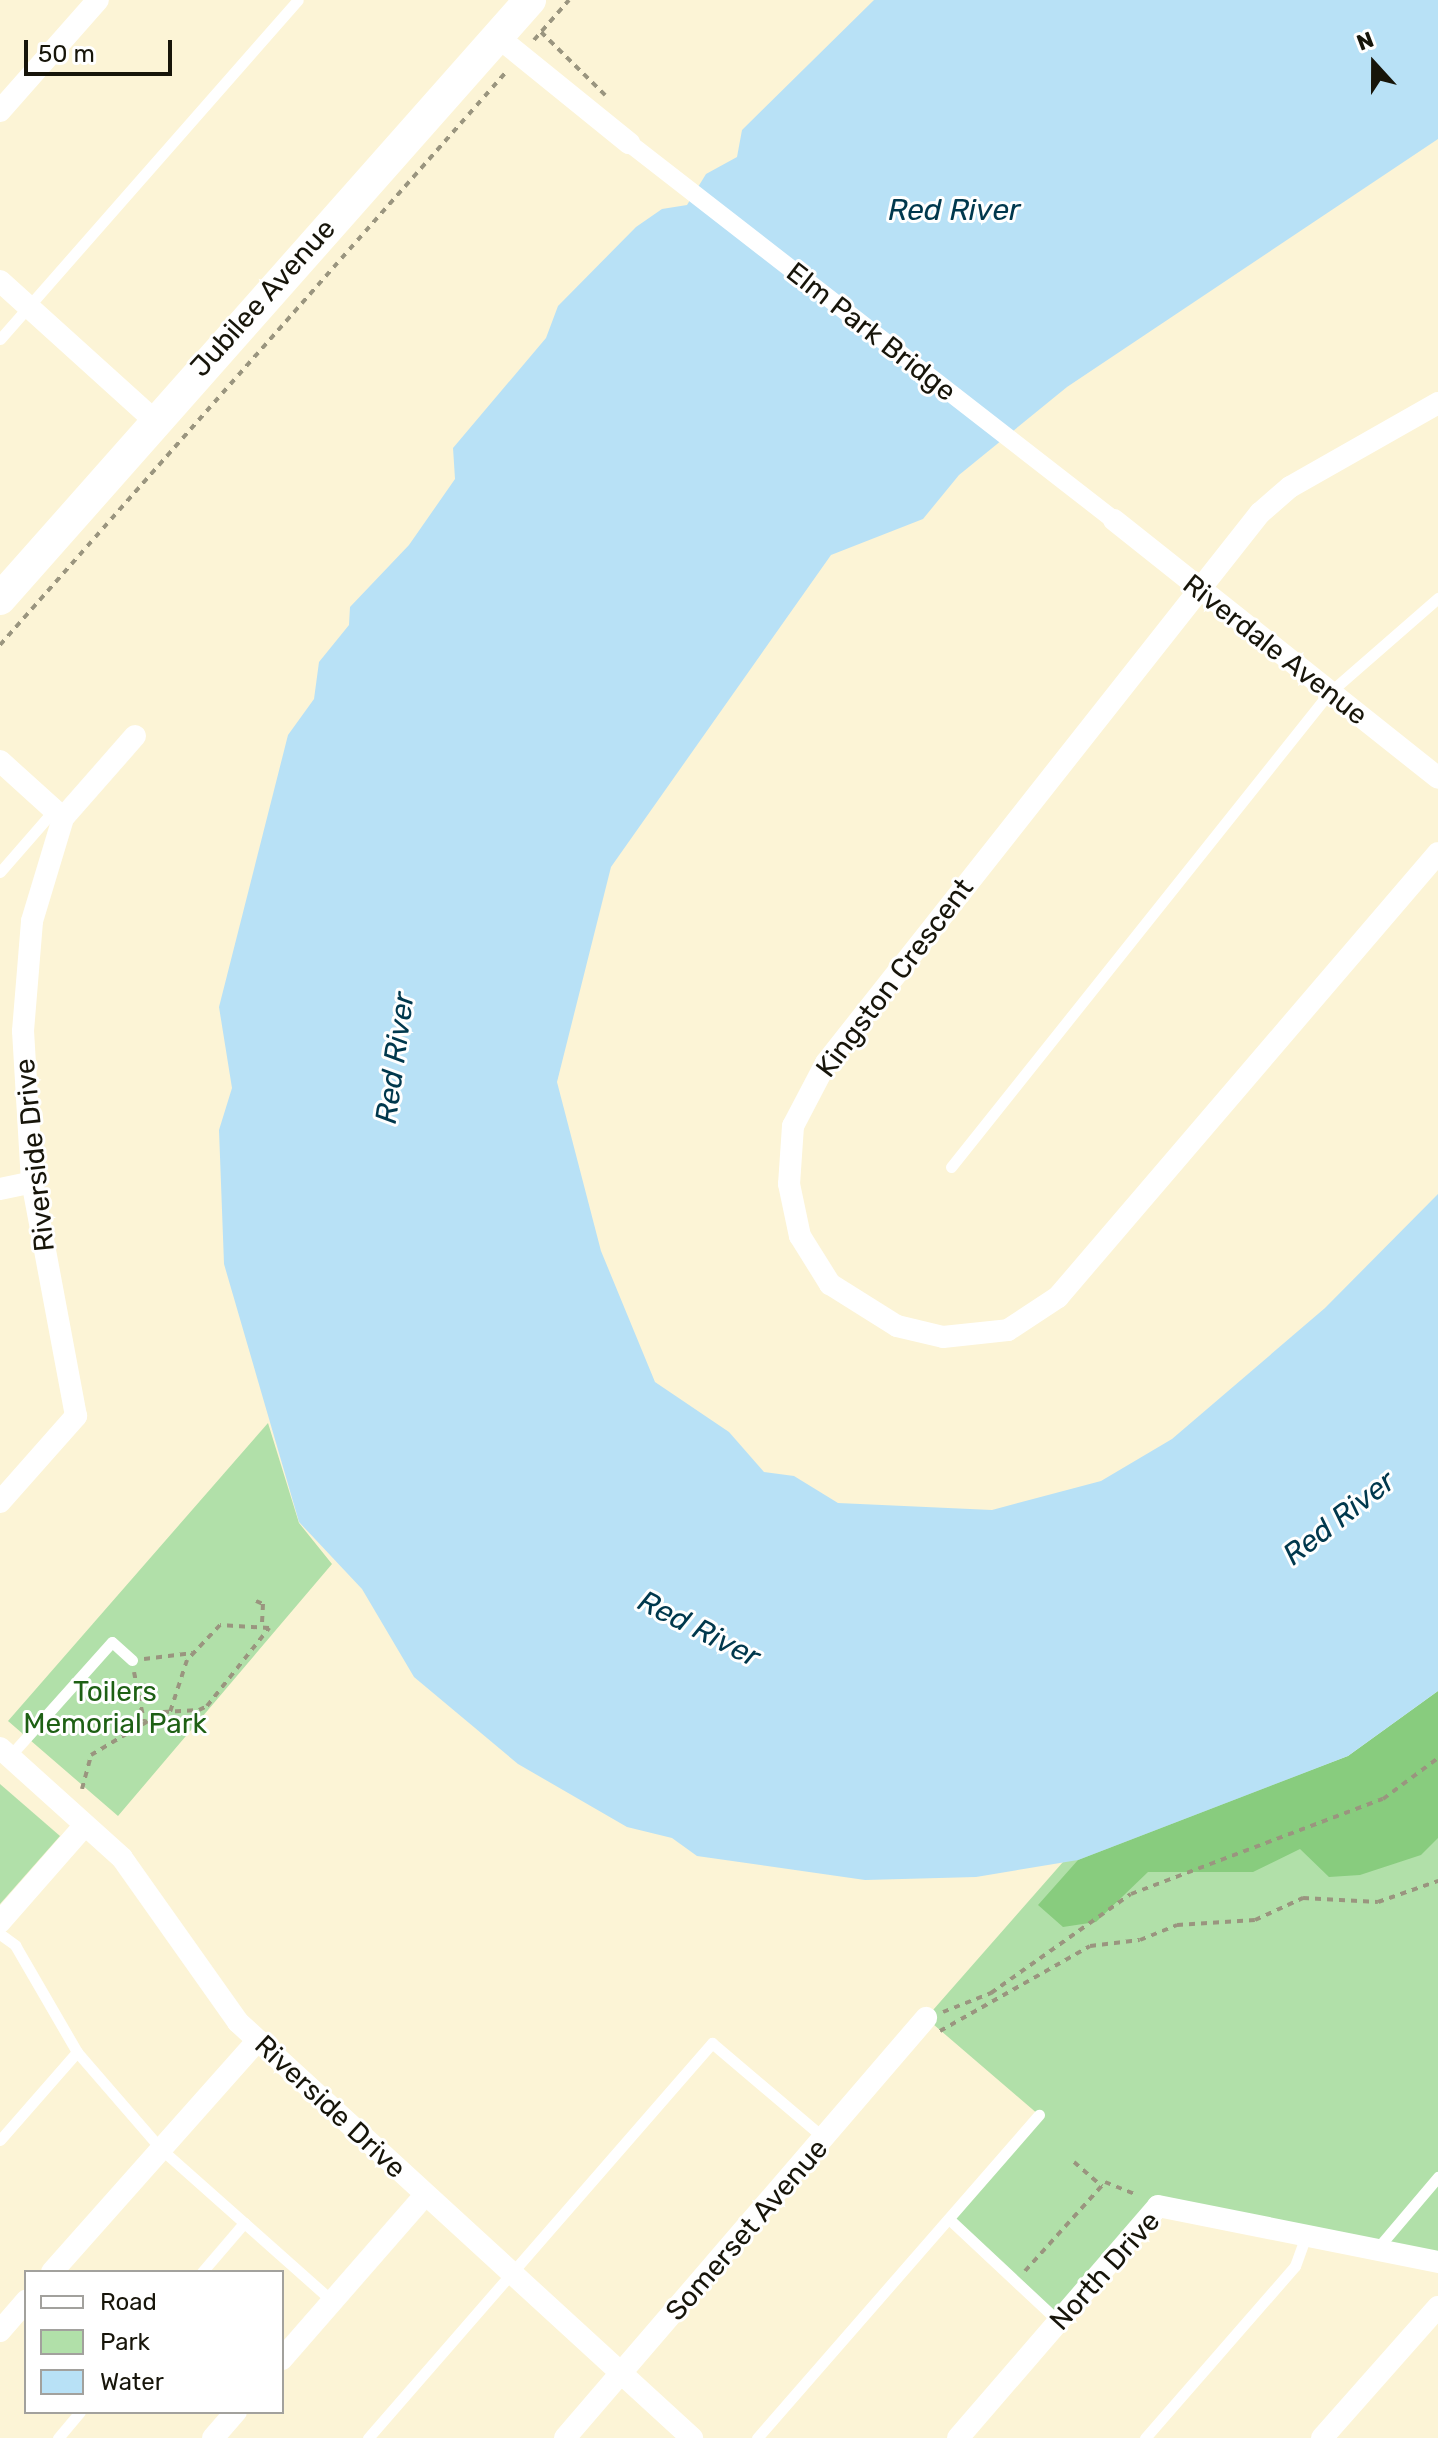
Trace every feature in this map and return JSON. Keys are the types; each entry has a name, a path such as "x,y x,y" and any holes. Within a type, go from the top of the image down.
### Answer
{"main road":[{"name":"Jubilee Avenue","path":"0,599 154,420 509,46 530,0"}],"street":[{"path":"0,111 98,0"},
{"path":"509,46 629,143"},
{"name":"Elm Park Bridge","path":"629,143 1114,520"},
{"path":"0,281 154,420"},
{"name":"Kingston Crescent","path":"1438,403 1290,487 1196,589 826,1063 793,1126 789,1184 800,1236 830,1284 897,1326 943,1337 1008,1330 1058,1297 1438,853"},
{"name":"Riverdale Avenue","path":"1114,520 1196,589 1438,778"},
{"name":"Riverside Drive","path":"0,1502 76,1416 32,1182 24,975 44,866 58,814 135,736"},
{"path":"0,761 58,814"},
{"path":"0,1189 32,1182"},
{"name":"Riverside Drive","path":"5,1752 122,1858 181,1951 258,2040 692,2438"},
{"path":"0,1922 85,1825"},
{"name":"Somerset Avenue","path":"565,2438 827,2140 926,2018"},
{"path":"54,2270 258,2040"},
{"path":"284,2357 425,2195"},
{"name":"North Drive","path":"958,2438 1158,2206 1438,2262"},
{"path":"0,2331 24,2303"},
{"path":"1322,2438 1438,2307"},
{"path":"213,2438 234,2414"}],"lane":[{"path":"0,339 298,0"},
{"path":"951,1167 1329,693 1438,598"},
{"path":"0,872 58,814"},
{"path":"5,1752 112,1642 132,1660"},
{"path":"0,1934 15,1945 77,2052 161,2149 332,2301"},
{"path":"368,2438 712,2043 827,2140"},
{"path":"0,2140 77,2052"},
{"path":"757,2438 1039,2115"},
{"path":"1376,2250 1438,2177"},
{"path":"949,2219 1058,2321"},
{"path":"204,2270 244,2223"},
{"path":"1145,2438 1295,2266 1306,2235"},
{"path":"58,2438 78,2414"}],"path":[{"path":"0,645 509,46 541,32 569,0"},
{"path":"541,32 609,104"},
{"path":"82,1789 91,1755 144,1721 170,1712 207,1706 269,1635 262,1625 263,1604 256,1601"},
{"path":"170,1712 193,1653 220,1625 262,1625"},
{"path":"144,1721 132,1660 193,1653"},
{"path":"1438,1758 1383,1799 1131,1894 991,1993 926,2018 943,2034 1090,1946 1140,1940 1177,1925 1255,1920 1303,1898 1378,1902 1438,1881"},
{"path":"1074,2162 1102,2186 1135,2194"},
{"path":"1025,2271 1102,2186"}],"green space":[{"name":"Toilers Memorial Park","path":"268,1423 299,1523 332,1564 118,1816 8,1721"},
{"path":"1438,1691 1438,2262 1158,2206 1058,2321 949,2219 1039,2115 926,2018 1063,1862 1348,1756"},
{"path":"1438,1691 1438,1838 1421,1855 1360,1875 1329,1877 1300,1849 1253,1872 1148,1872 1096,1922 1063,1927 1038,1905 1078,1860 1348,1756"},
{"path":"0,1784 60,1836 0,1904"}],"water":[{"name":"Red River","path":"874,0 1438,0 1438,139 1067,387 959,475 923,519 831,555 611,867 557,1082 601,1251 655,1382 729,1432 764,1472 794,1476 838,1503 992,1510 1101,1481 1172,1439 1325,1308 1438,1194 1438,1691 1348,1756 1078,1860 976,1877 865,1880 697,1856 672,1838 627,1827 518,1764 414,1677 362,1589 299,1522 224,1264 219,1130 232,1088 219,1007 288,735 314,699 319,662 349,625 350,607 409,545 455,479 453,448 546,338 558,306 636,227 662,209 687,205 706,174 737,157 742,130"}]}
